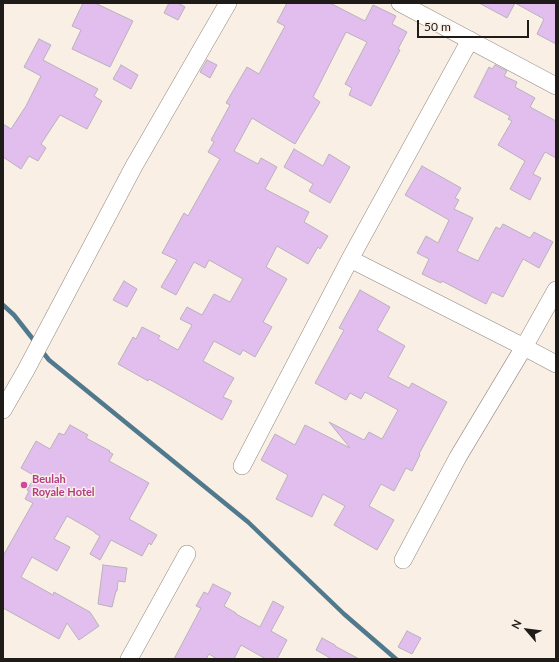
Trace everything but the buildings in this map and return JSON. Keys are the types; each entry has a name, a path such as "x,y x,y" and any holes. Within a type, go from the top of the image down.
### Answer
{"street":[{"path":"3,410 134,166 228,3"},
{"path":"400,3 556,86"},
{"path":"242,466 350,259 470,40"},
{"path":"350,259 556,364"},
{"path":"403,560 458,457 524,347 556,290"},
{"path":"129,659 187,554"}],"waterway":[{"path":"3,305 14,315 36,343"},
{"path":"41,350 49,360 248,522 344,614 396,659"}],"place":[{"name":"Beulah Royale Hotel","path":"24,485"}]}
